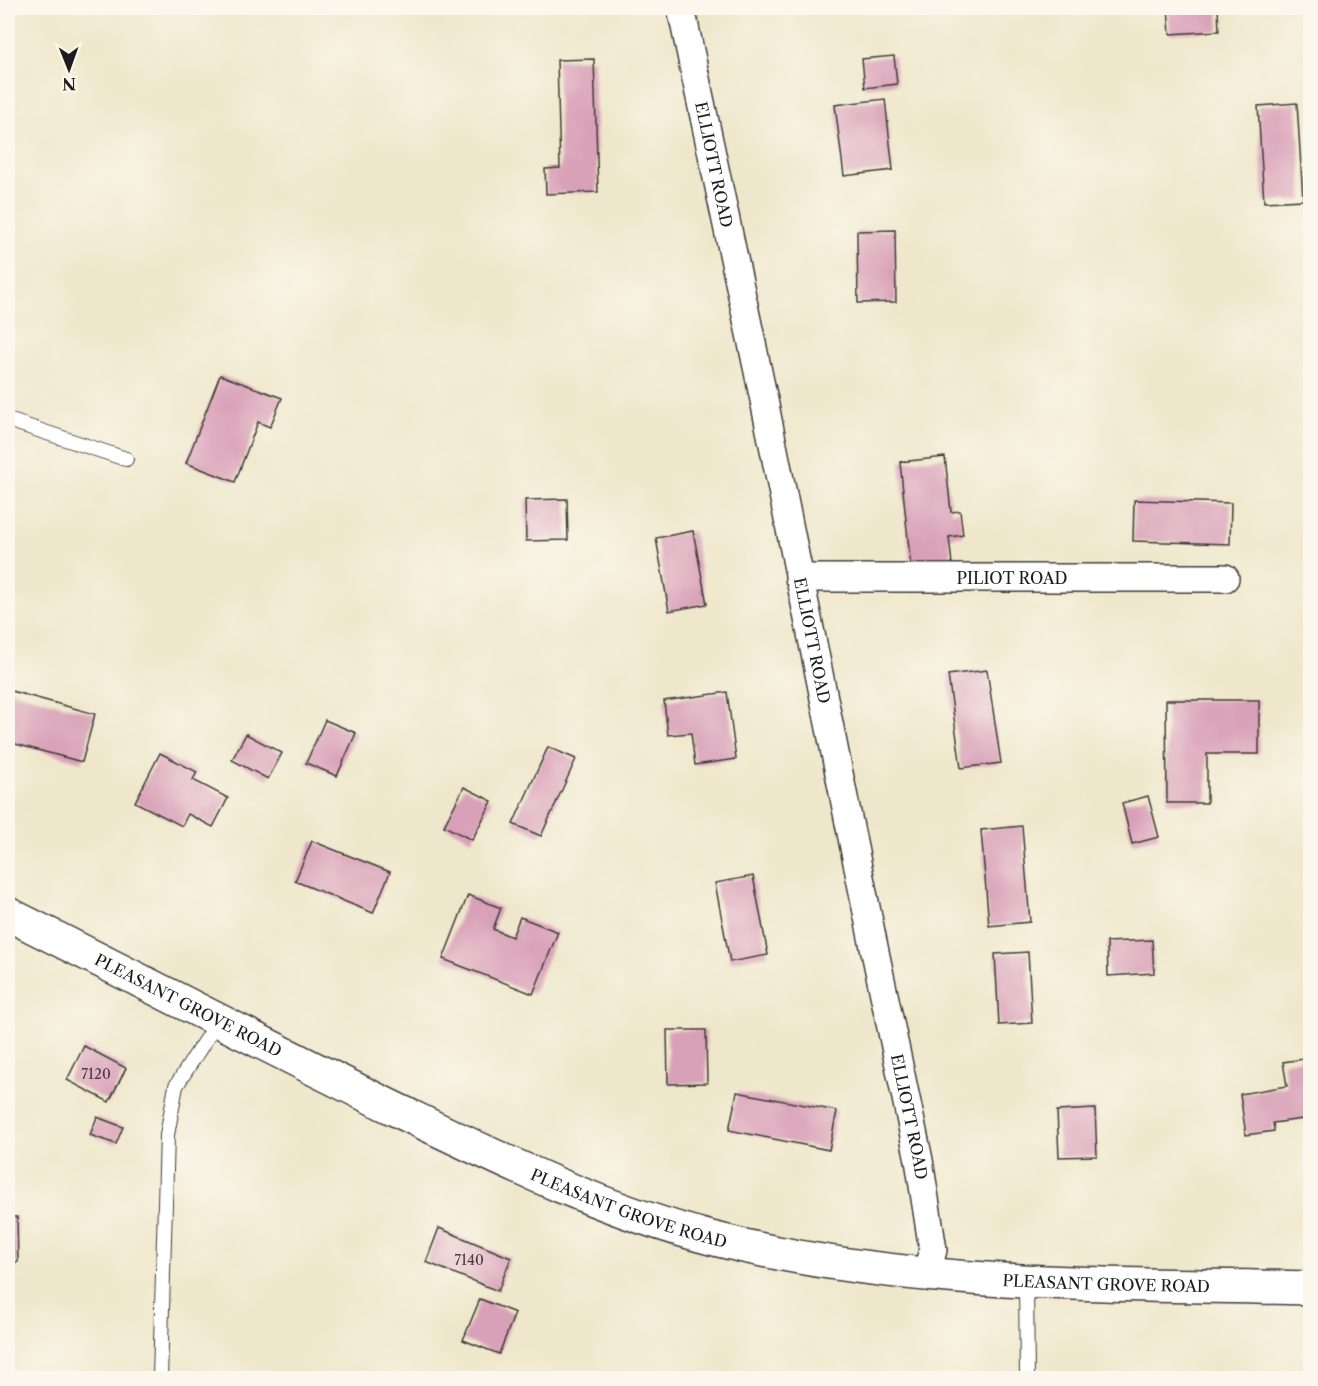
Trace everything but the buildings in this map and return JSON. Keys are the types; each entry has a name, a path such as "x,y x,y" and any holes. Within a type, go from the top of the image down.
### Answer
{"street":[{"name":"ELLIOTT ROAD","path":"681,8 919,1160 933,1250 926,1275"},
{"name":"PILIOT ROAD","path":"800,578 1226,578"},
{"name":"PLEASANT GROVE ROAD","path":"8,914 476,1148 589,1197 710,1238 780,1255 926,1275 1026,1281 1311,1288"}],"lane":[{"path":"8,420 126,459"},
{"path":"160,1378 167,1135 176,1086 218,1020"},
{"path":"1026,1281 1027,1378"}]}
